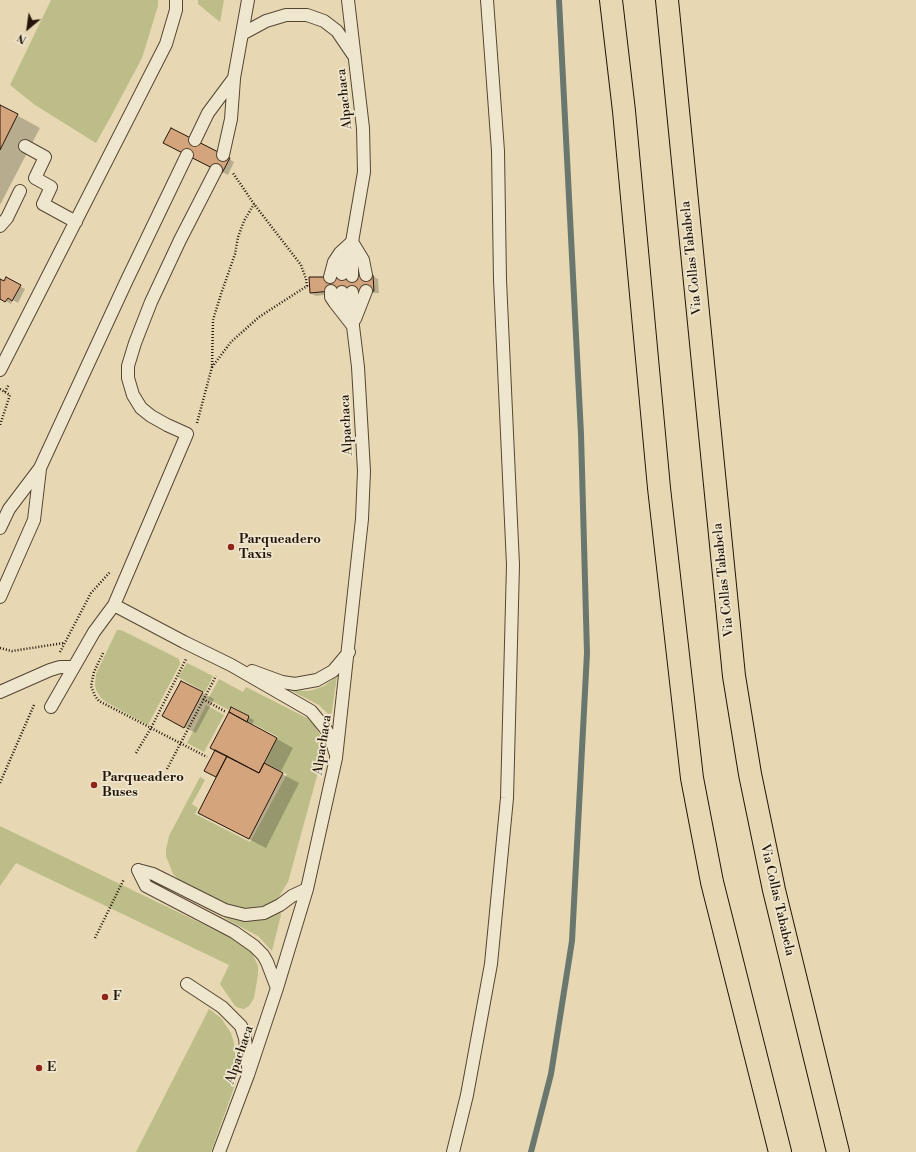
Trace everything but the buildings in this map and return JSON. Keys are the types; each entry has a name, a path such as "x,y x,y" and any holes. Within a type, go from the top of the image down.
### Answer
{"highway":[{"path":"611,0 624,111 659,488 692,778 712,882 780,1152"},
{"name":"Via Collas Tababela","path":"667,0 734,676 750,774 774,890 838,1152"}],"lane":[{"path":"0,370 166,44 176,10 176,0"},
{"path":"223,154 230,118 234,78 248,0"},
{"name":"Alpachaca","path":"347,275 364,172 363,128 348,0"},
{"path":"453,1152 467,1095 491,964 507,798 513,565 500,280 498,151 487,0"},
{"path":"242,34 266,21 286,15 308,15 324,21 336,32 355,57"},
{"path":"195,140 208,113 234,78"},
{"path":"25,146 45,157 35,178 51,187 43,204 76,222"},
{"path":"0,528 9,509 40,468 126,282 187,155"},
{"path":"51,707 94,632 114,605 191,432 167,425 151,416 141,408 132,395 128,378 128,366 151,302 180,240 216,170"},
{"path":"0,226 7,218 20,191"},
{"path":"330,277 334,262 340,253 352,242 363,260 366,275"},
{"name":"Alpachaca","path":"219,1152 248,1075 277,988 307,889 336,758 349,652 362,519 364,471 358,367 353,326 342,291 331,297 353,326"},
{"name":"Alpachaca","path":"353,326 366,291"},
{"path":"0,597 34,520 40,468"},
{"path":"114,605 227,663 311,710 331,738 336,758"},
{"path":"227,663 282,682 295,684 317,680 333,671 349,652"},
{"path":"0,692 50,670 60,667 73,667"},
{"path":"277,988 268,962 254,946 234,932 146,886 138,870 153,874 225,910 245,914 264,913 307,889"},
{"path":"187,984 222,1007 241,1026 248,1054 248,1075"}],"path":[{"path":"212,367 231,342 259,317 307,286 301,264 254,204 233,173"},
{"path":"191,432 212,367 213,320 236,254 238,237 254,204"},
{"path":"0,390 10,395 0,425"},
{"path":"0,648 12,651 65,643"},
{"path":"106,647 92,679 91,686 95,696 106,706 207,757"},
{"path":"136,752 151,728 186,658 192,661"},
{"path":"167,769 203,699 227,663"},
{"path":"203,699 226,712"},
{"path":"95,938 127,872"}],"green space":[{"path":"51,0 158,0 158,6 142,58 96,143 35,105 10,85"},
{"path":"198,0 224,0 220,22 198,4"},
{"path":"117,630 121,630 179,659 180,664 148,725 106,702 101,698 96,690 96,674"},
{"path":"187,663 213,676 205,692 178,677"},
{"path":"337,676 331,717 319,705 290,690 313,690 324,686"},
{"path":"219,679 243,692 246,687 307,718 314,725 320,735 323,747 323,754 288,882 278,898 267,905 257,908 244,909 230,906 187,885 173,874 166,856 169,836 200,777 205,780 192,804 198,808 195,814 250,842 287,774 265,763 278,737 248,721 250,716 231,706 229,710 208,699"},
{"path":"206,705 224,715 204,752 187,743"},
{"path":"0,826 246,945 252,953 258,966 254,998 249,1006 244,1009 235,1006 220,984 229,965 16,863 0,886"},
{"path":"280,912 281,915 272,951 258,936 224,918 242,920"},
{"path":"209,1009 221,1018 231,1033 234,1043 237,1067 236,1082 211,1152 136,1152"}],"waterway":[{"path":"531,1152 551,1074 572,941 587,653 581,434 559,0"}],"place":[{"name":"Parqueadero Taxis","path":"231,547"},
{"name":"Parqueadero Buses","path":"94,785"},
{"name":"F","path":"105,997"},
{"name":"E","path":"39,1068"}]}
